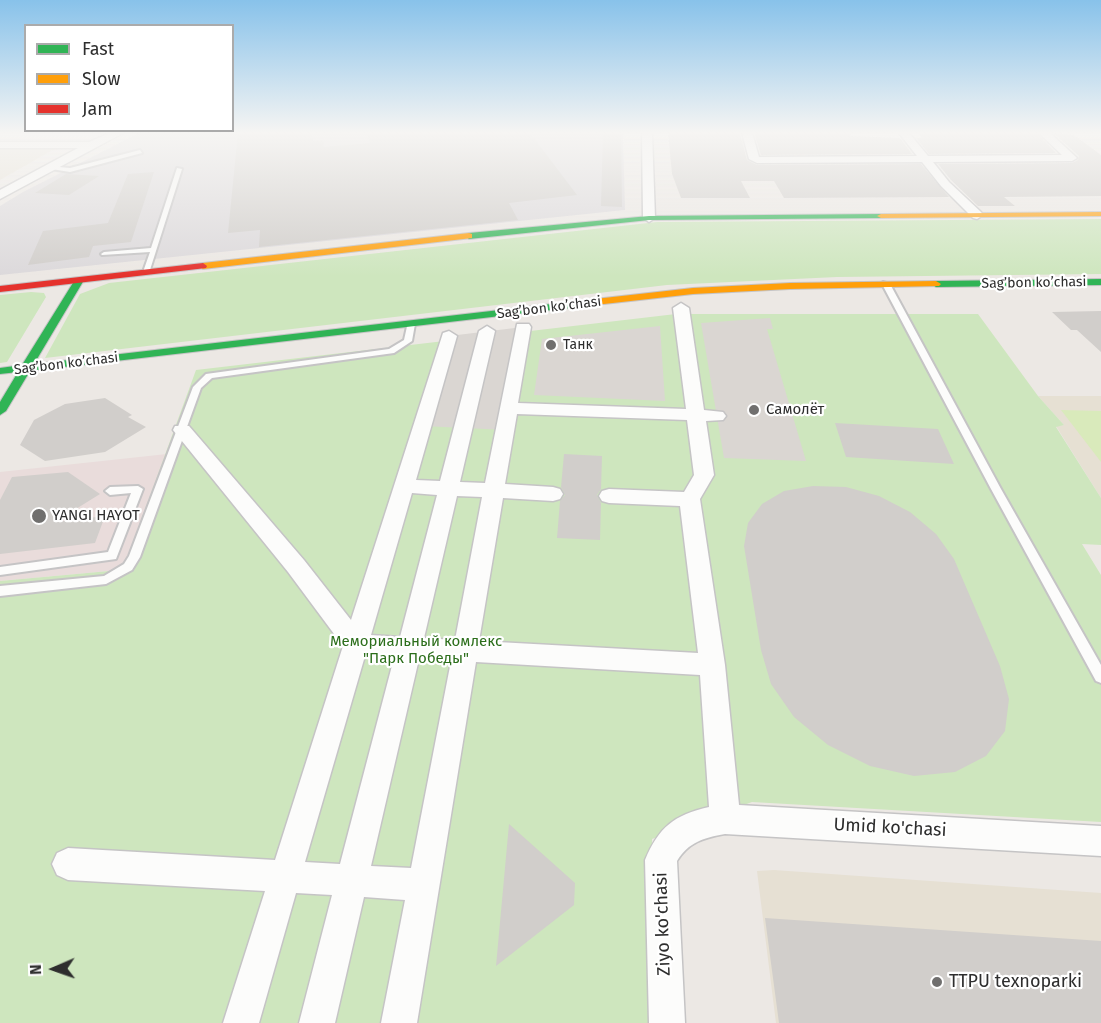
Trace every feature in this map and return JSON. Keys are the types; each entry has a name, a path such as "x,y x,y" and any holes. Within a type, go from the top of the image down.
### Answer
{"main road":[{"path":"0,289 649,218 1101,214"},
{"path":"0,411 26,369 74,281"},
{"path":"0,388 6,371 74,281"},
{"name":"Sag’bon ko’chasi","path":"6,371 693,291 790,286 1101,282"}],"street":[{"path":"0,195 25,181"},
{"path":"648,181 649,218"},
{"path":"942,181 976,215"},
{"path":"681,308 707,416 704,475 690,499 712,665 725,819"},
{"path":"399,1023 523,327"},
{"path":"317,1023 487,331"},
{"path":"241,1023 449,336"},
{"path":"510,408 707,416"},
{"path":"182,430 296,566 356,645"},
{"path":"404,486 553,494"},
{"path":"609,496 690,499"},
{"path":"356,645 712,665"},
{"name":"Umid ko'chasi","path":"680,831 698,824 725,819 1101,841"},
{"name":"Ziyo ko'chasi","path":"667,1023 661,860 667,845 680,831"},
{"path":"68,864 424,885"}],"lane":[{"path":"147,272 176,181"},
{"path":"104,254 153,250"},
{"path":"886,284 996,489 1101,677"},
{"path":"0,591 106,580 128,567 135,557 197,387 209,376 391,351 408,341 411,324"},
{"path":"0,571 112,556 138,489 110,491"}],"shaded area":[{"path":"45,181 624,181 625,210 0,275 0,206"},
{"path":"770,318 773,329 767,329 806,461 724,458 701,323"},
{"path":"660,326 665,401 534,395 542,339"},
{"path":"523,327 506,430 423,426 449,336"},
{"path":"1038,396 1101,396 1101,498 1056,426 1064,425"},
{"path":"167,454 128,556 120,567 109,571 0,581 0,472"},
{"name":"TTPU texnoparki","path":"774,870 1101,893 1101,1023 776,1023 757,871"}],"green space":[{"path":"1101,219 1101,274 837,277 667,285 45,358 80,294 109,283 657,222"},
{"path":"44,293 46,297 7,362 0,363 0,295"},
{"name":"Мемориальный комлекс \"Парк Победы\"","path":"676,314 978,314 1038,396 1064,425 1056,427 1101,498 1101,545 1082,544 1101,575 1101,822 752,802 652,839 655,1023 0,1023 0,581 109,571 120,567 128,556 196,370"},
{"path":"1061,410 1101,411 1101,462"}],"building":[{"path":"55,181 92,181 69,195 35,193"},
{"path":"125,181 151,181 131,242 93,246 89,257 28,265 43,231 108,223"},
{"path":"233,181 566,181 577,195 509,203 518,220 259,247 260,230 228,233"},
{"path":"602,181 622,181 622,207 601,206"},
{"path":"675,181 935,181 949,197 784,198 774,181 741,181 750,198 681,198"},
{"path":"952,181 1101,181 1101,196 1004,197 1015,206 978,206"},
{"path":"1101,311 1101,352 1077,330 1071,330 1052,312"},
{"path":"105,398 132,415 128,417 146,427 105,452 45,461 20,445 34,420 65,404"},
{"path":"835,423 938,429 954,464 846,457"},
{"path":"564,454 602,456 601,489 597,495 601,503 600,540 557,538 560,501 565,495 561,487"},
{"path":"68,472 100,494 55,522 105,516 95,543 0,554 0,500 12,477"},
{"path":"813,486 846,487 879,496 910,512 936,534 954,559 1000,666 1009,699 1005,731 986,756 955,772 914,776 870,766 828,745 794,717 771,684 761,650 744,546 748,523 762,504 784,491"},
{"path":"509,824 575,883 574,905 496,966"},
{"name":"TTPU texnoparki","path":"765,918 1101,941 1101,1023 779,1023"}],"traffic: fast":[{"path":"469,236 649,218 881,216"},
{"path":"0,411 79,280"},
{"path":"936,284 1101,282"},
{"path":"0,371 586,303"}],"traffic: slow":[{"path":"881,216 1101,214"},
{"path":"203,266 469,236"},
{"path":"586,303 693,291 790,286 936,284"}],"traffic: jam":[{"path":"0,289 203,266"}],"place":[{"name":"Танк","path":"551,345"},
{"name":"Самолёт","path":"754,410"},
{"name":"YANGI HAYOT","path":"39,516"},
{"name":"TTPU texnoparki","path":"937,982"}]}
